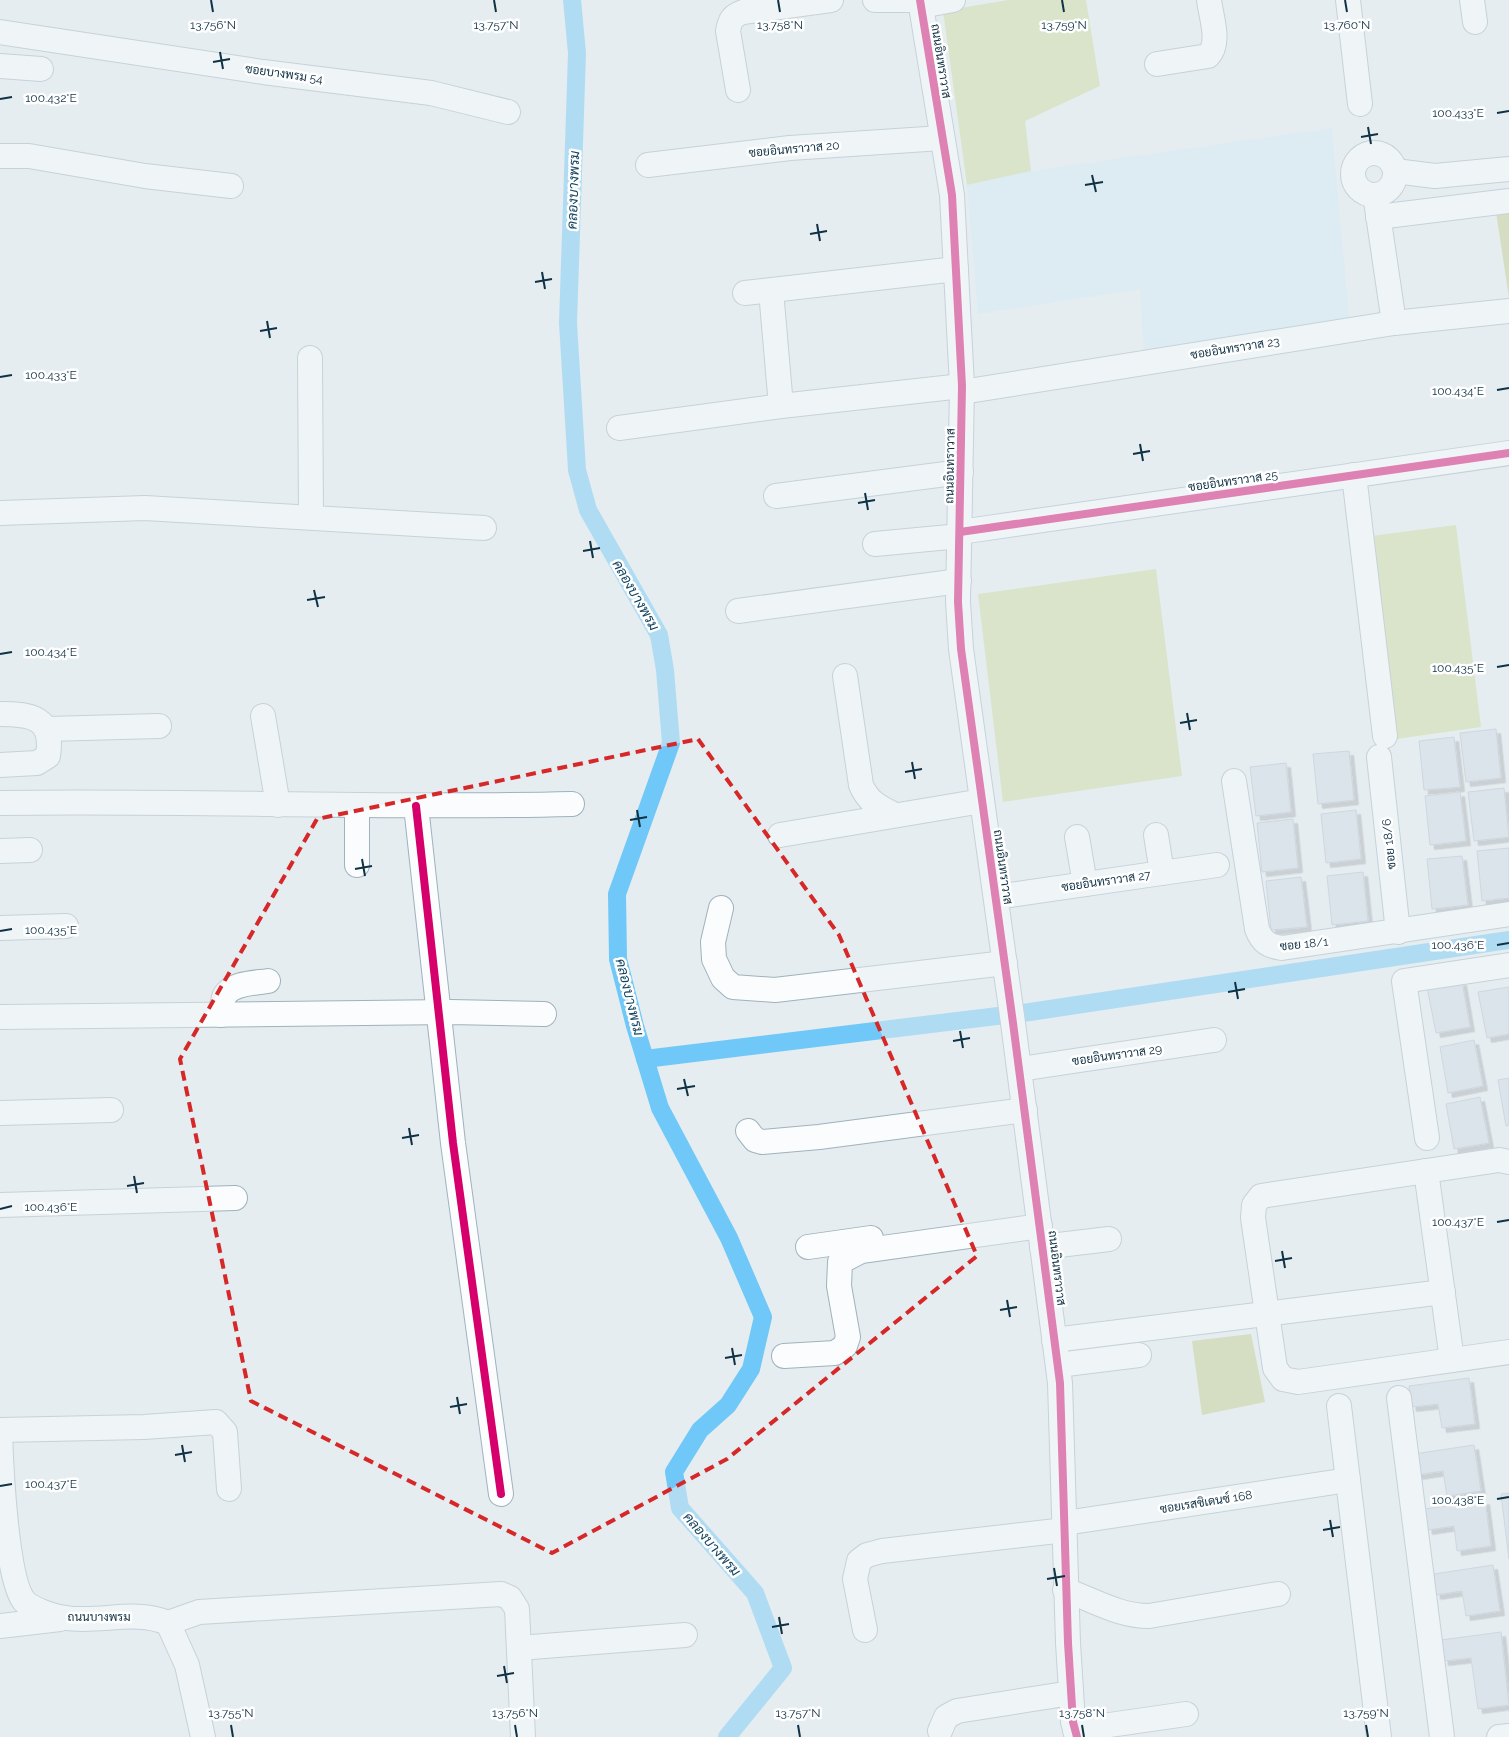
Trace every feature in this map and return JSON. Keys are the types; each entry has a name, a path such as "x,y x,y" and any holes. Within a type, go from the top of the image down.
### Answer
{"street":[{"path":"738,90 728,31 729,22 734,15 743,12 831,0"},
{"path":"875,0 920,2 953,0"},
{"path":"1157,64 1208,56 1213,51 1215,43 1209,0"},
{"path":"1348,0 1360,104"},
{"name":"ถนนอินทราวาส","path":"920,2 952,195 962,389 959,582 961,649 1020,1069 1058,1365 1065,1527 1065,1590 1071,1693 1076,1733"},
{"name":"ซอยบางพรม 54","path":"0,32 263,72 431,93 508,112"},
{"path":"0,66 41,69"},
{"name":"ซอยอินทราวาส 20","path":"648,166 790,148 942,138"},
{"path":"1377,206 1388,190 1395,171 1389,159 1377,153 1363,156 1358,160 1354,166 1354,180 1377,206 1394,323"},
{"path":"0,156 29,156 145,176 231,186"},
{"path":"1395,171 1435,176 1509,169"},
{"path":"1377,206 1509,201"},
{"path":"744,294 956,269"},
{"path":"771,291 780,406"},
{"name":"ซอยอินทราวาส 23","path":"619,428 780,406 962,389 1394,323 1509,311"},
{"path":"310,358 311,516"},
{"name":"ซอยอินทราวาส 25","path":"875,544 960,534 1509,453"},
{"path":"776,496 961,472"},
{"name":"ซอย 18/6","path":"1354,475 1382,746 1398,932"},
{"path":"0,513 145,508 311,516 484,528"},
{"path":"738,611 959,582"},
{"path":"845,676 860,786 875,805 895,815"},
{"path":"0,714 17,714 36,718 47,729 51,741 48,756 37,763 0,765"},
{"path":"263,716 278,805"},
{"path":"47,729 159,726"},
{"name":"ซอย 18/1","path":"1234,781 1256,929 1262,940 1271,946 1282,948 1509,914"},
{"path":"780,836 982,801"},
{"path":"0,804 358,804 416,806 572,804"},
{"path":"357,865 358,804"},
{"path":"416,806 453,1143 501,1494"},
{"path":"1156,835 1162,873"},
{"path":"1077,837 1085,884"},
{"path":"0,851 30,850"},
{"name":"ซอยอินทราวาส 27","path":"996,897 1217,865"},
{"path":"721,908 713,942 714,959 723,978 733,987 775,990 1005,963"},
{"path":"0,928 66,926"},
{"path":"1427,1138 1404,981 1509,965"},
{"path":"221,1015 225,995 232,989 244,984 268,981"},
{"path":"0,1017 440,1012 544,1014"},
{"name":"ซอยอินทราวาส 29","path":"1020,1069 1214,1040"},
{"path":"0,1113 111,1110"},
{"path":"748,1131 755,1140 762,1142 1026,1118"},
{"path":"787,1154 1026,1118"},
{"path":"1509,1162 1499,1160 1261,1196 1254,1205 1253,1218 1275,1368 1284,1379 1298,1382 1509,1352"},
{"path":"1426,1171 1452,1360"},
{"path":"0,1205 236,1198"},
{"path":"808,1247 1040,1229 1109,1240"},
{"path":"784,1356 836,1353 845,1346 848,1337 839,1286 840,1262 848,1256 861,1251 1040,1229"},
{"path":"1054,1340 1442,1292"},
{"path":"1058,1365 1139,1355"},
{"path":"1399,1398 1442,1737"},
{"path":"1339,1406 1379,1737"},
{"path":"0,1431 144,1427 216,1422 226,1432 228,1489"},
{"name":"ถนนบางพรม","path":"0,1431 1,1485 15,1580 24,1602 66,1618 158,1618 168,1623"},
{"name":"ซอยเรสซิเดนซ์ 168","path":"865,1630 855,1579 859,1561 867,1555 882,1551 1065,1527 1348,1480"},
{"path":"1065,1590 1097,1602 1118,1613 1132,1616 1149,1616 1278,1594"},
{"path":"202,1737 187,1665 168,1623 199,1612 501,1594 510,1598 517,1610 523,1737"},
{"path":"0,1626 66,1618"},
{"path":"519,1648 685,1635"},
{"path":"940,1731 946,1717 957,1711 1071,1693"},
{"path":"1076,1733 1186,1714"},
{"path":"1499,1737 1509,1736"}],"highlighted area":[{"path":"698,739 839,935 977,1256 727,1459 552,1553 251,1401 180,1059 317,819"}],"shaded area":[{"path":"1332,128 1349,319 1144,355 1140,289 978,314 967,185 1031,171"}],"green space":[{"path":"1008,0 1086,0 1100,86 1025,121 1031,171 967,185 943,11"},
{"path":"1509,211 1509,298 1496,212"},
{"path":"1456,525 1481,727 1396,739 1371,536"},
{"path":"1156,569 1182,776 1003,802 978,594"},
{"path":"1251,1334 1265,1402 1202,1415 1192,1341"}],"building":[{"path":"1496,729 1501,778 1466,782 1460,733"},
{"path":"1454,737 1460,787 1424,790 1419,741"},
{"path":"1349,751 1354,800 1318,804 1313,754"},
{"path":"1286,763 1291,812 1256,816 1250,767"},
{"path":"1504,788 1509,837 1474,841 1468,792"},
{"path":"1460,792 1466,841 1430,845 1425,796"},
{"path":"1356,810 1361,859 1326,863 1321,814"},
{"path":"1293,819 1298,868 1262,872 1257,823"},
{"path":"1509,848 1509,898 1482,901 1477,851"},
{"path":"1462,856 1468,905 1432,909 1427,859"},
{"path":"1363,872 1368,921 1332,925 1327,876"},
{"path":"1301,877 1307,927 1271,930 1266,881"},
{"path":"1462,981 1470,1027 1436,1033 1427,987"},
{"path":"1509,987 1509,1034 1487,1038 1478,992"},
{"path":"1474,1040 1483,1086 1448,1093 1440,1047"},
{"path":"1509,1078 1509,1125 1506,1126 1498,1080"},
{"path":"1480,1097 1489,1143 1454,1149 1446,1104"},
{"path":"1469,1378 1475,1424 1442,1428 1438,1404 1412,1407 1409,1386"},
{"path":"1474,1445 1481,1491 1447,1496 1443,1471 1417,1475 1414,1454"},
{"path":"1509,1493 1509,1559 1501,1494"},
{"path":"1485,1500 1491,1546 1457,1551 1454,1526 1428,1530 1425,1509"},
{"path":"1493,1565 1500,1611 1466,1616 1462,1591 1436,1595 1434,1574"},
{"path":"1501,1632 1509,1705 1478,1709 1471,1658 1444,1661 1441,1640"}],"waterway":[{"name":"คลองบางพรม","path":"572,0 577,53 568,323 577,470 588,510 659,635 665,670 671,743 617,894 618,959 635,1026 660,1108 729,1238 763,1317 751,1369 728,1405 700,1430 674,1472 680,1508 755,1593 783,1668 727,1737"},
{"path":"645,1059 1030,1012 1509,940"}],"cycle path":[{"path":"920,0 952,195 962,386 958,602 961,649 1013,1023 1060,1383 1068,1643 1073,1722 1077,1737"},
{"path":"960,532 1509,453"},
{"path":"416,806 453,1143 501,1494"}]}
